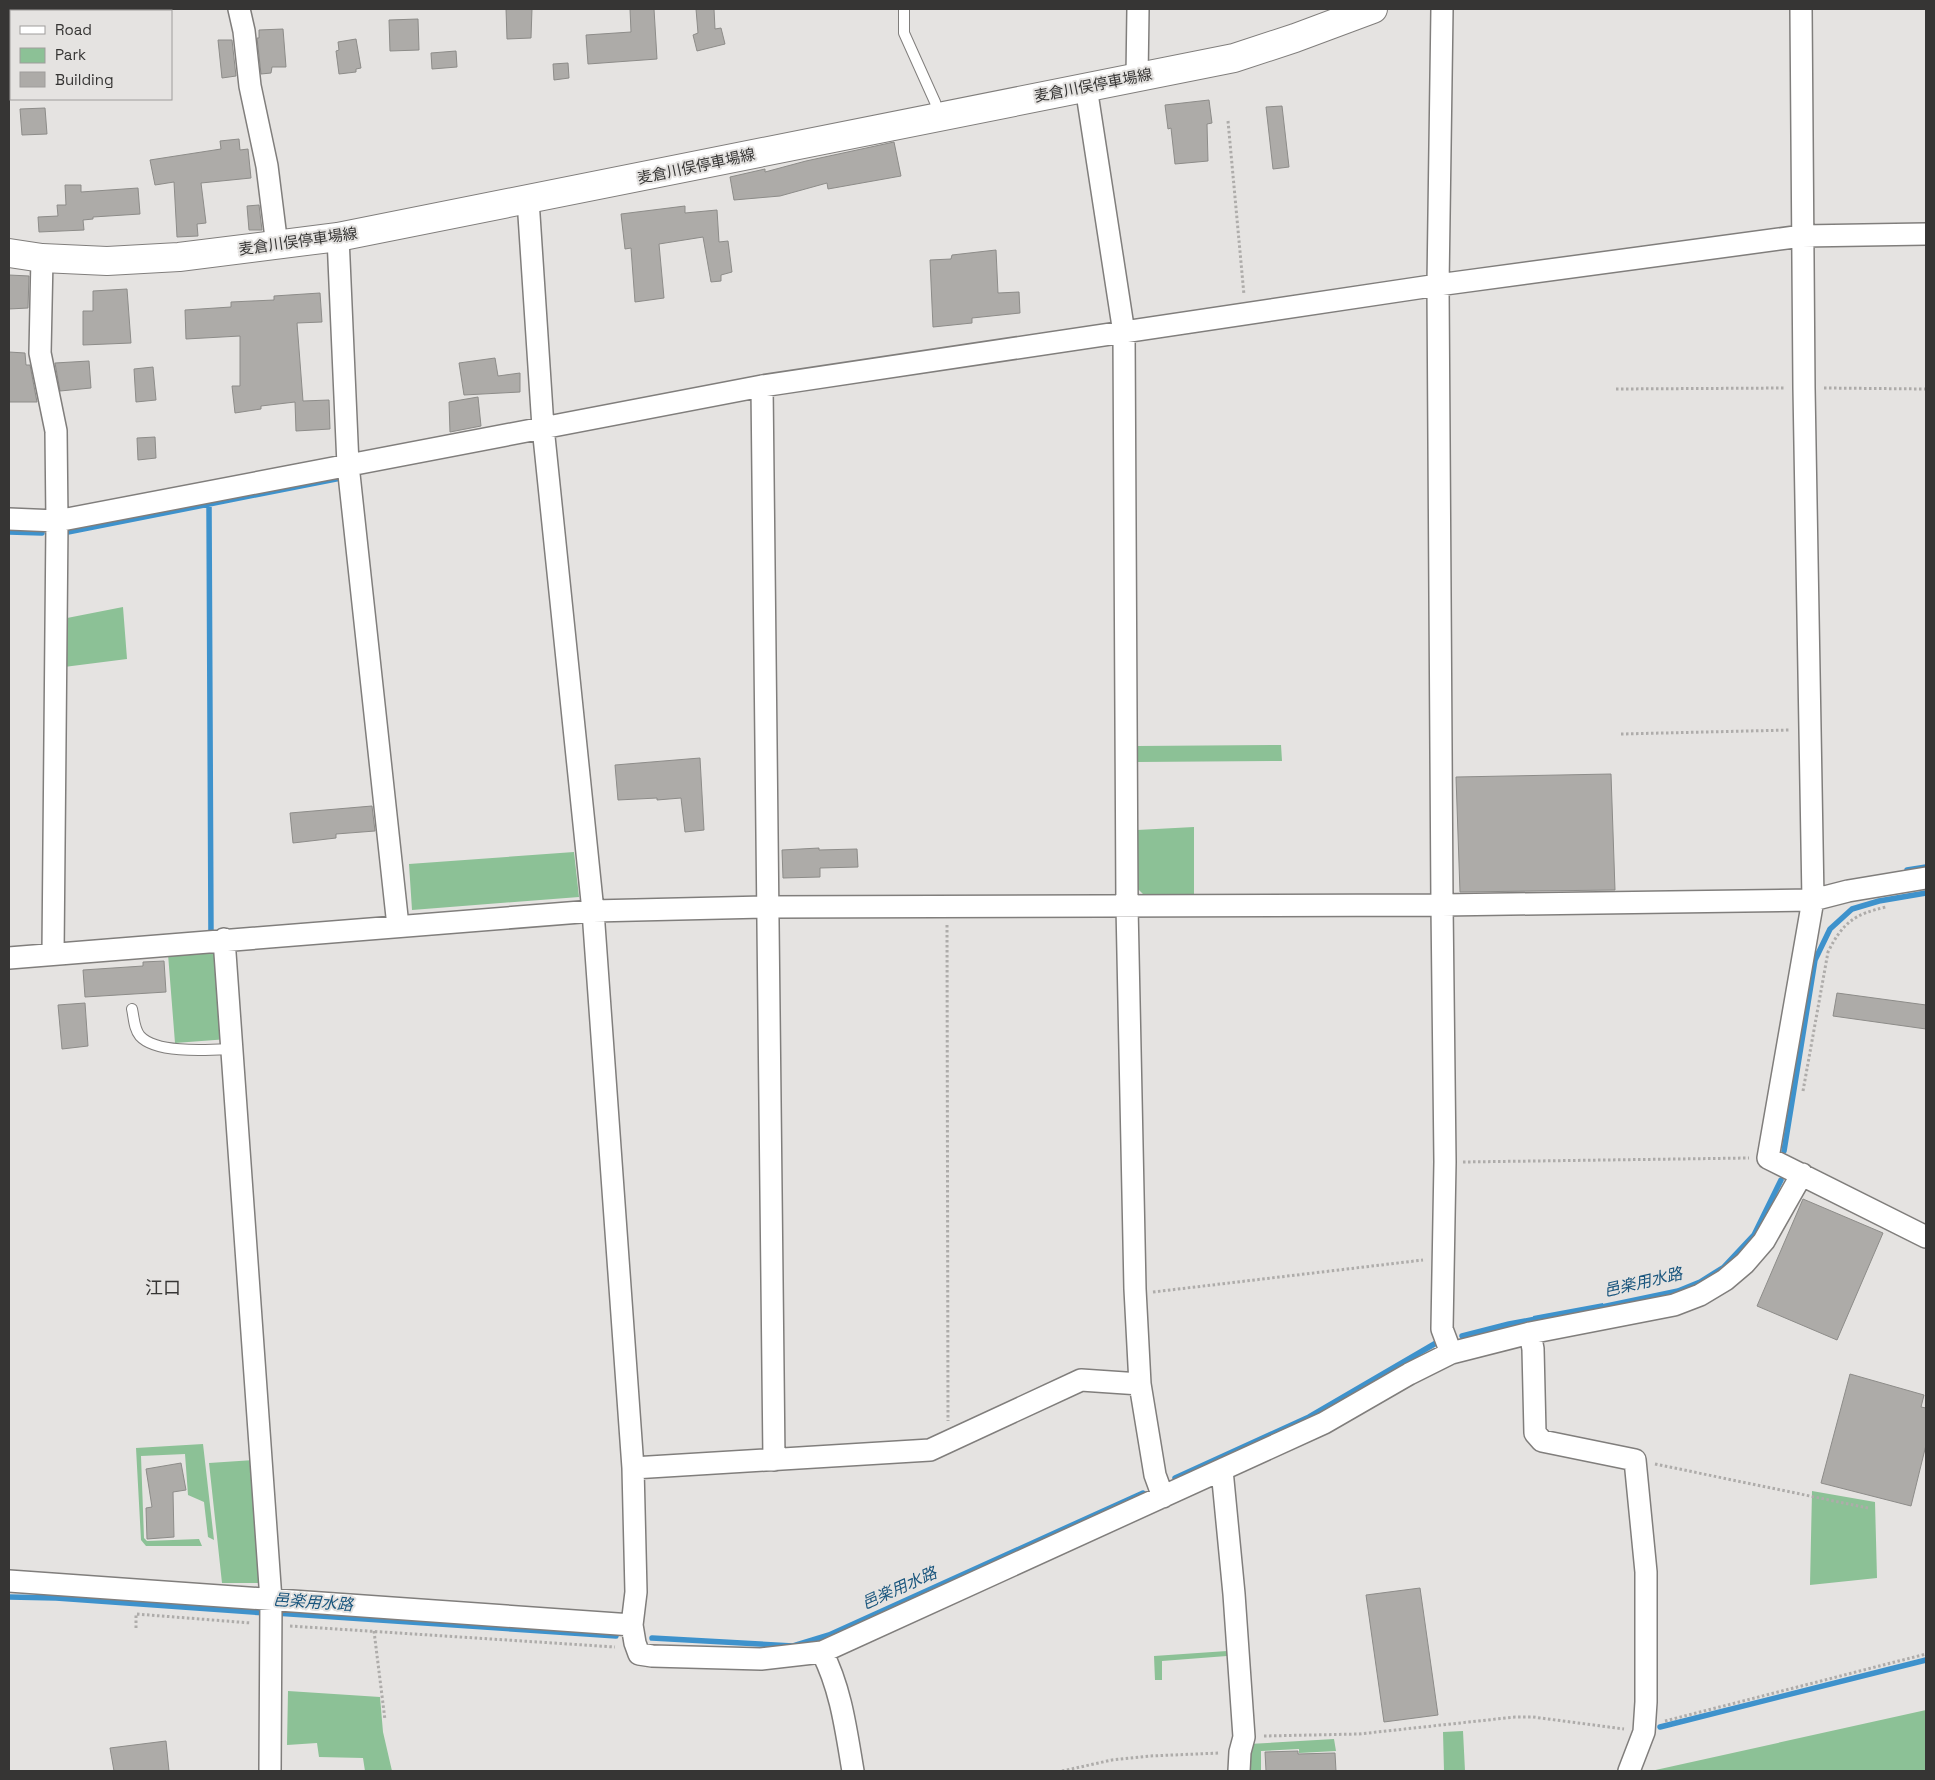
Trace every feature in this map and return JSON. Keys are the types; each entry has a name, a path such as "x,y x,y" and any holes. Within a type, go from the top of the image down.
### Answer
{"main road":[{"name":"麦倉川俣停車場線","path":"9,253 42,258 106,261 179,257 338,237 1086,86 1234,58 1373,9"}],"street":[{"path":"239,9 244,31 250,86 267,166 277,246"},
{"path":"1137,77 1138,9"},
{"path":"1442,9 1438,285 1445,1162 1442,1329 1451,1353"},
{"path":"1801,9 1804,388 1813,900 1768,1158 1926,1236"},
{"path":"1086,86 1124,333 1127,906 1135,1294 1140,1384 1155,1475 1163,1497"},
{"path":"528,200 543,427 593,911 633,1468 636,1592 632,1625 639,1654 652,1656 761,1658 822,1652 1324,1423 1409,1374 1451,1353 1530,1333 1674,1305 1700,1296 1745,1263 1764,1241 1802,1174"},
{"path":"9,519 57,521 762,386 1438,285 1802,236 1926,234"},
{"path":"338,237 348,465 398,926"},
{"path":"42,258 40,353 56,431 57,521 53,954"},
{"path":"762,386 774,1460"},
{"path":"9,958 224,939 593,911 768,907 1442,904 1813,900 1848,891 1926,878"},
{"path":"224,939 272,1613 269,1730 270,1771"},
{"path":"1530,1333 1534,1349 1535,1433 1542,1442 1635,1460 1646,1572 1646,1702 1644,1729 1629,1771"},
{"path":"633,1468 930,1450 1081,1380 1140,1384"},
{"path":"1222,1470 1234,1594 1241,1754"},
{"path":"9,1581 272,1613 632,1625"},
{"path":"822,1652 831,1670 841,1702 853,1771"}],"lane":[{"path":"904,9 904,33 936,102 940,116"},
{"path":"132,1009 138,1034 147,1042 181,1050 232,1049"}],"path":[{"path":"1228,121 1246,314"},
{"path":"1616,389 1926,389"},
{"path":"1620,734 1810,730"},
{"path":"946,907 948,1442"},
{"path":"1801,1099 1828,952 1835,937 1853,918 1866,912 1888,907"},
{"path":"1445,1162 1768,1158"},
{"path":"1135,1294 1444,1258"},
{"path":"1635,1460 1868,1508"},
{"path":"136,1628 136,1614 272,1613 374,1631 639,1649"},
{"path":"374,1631 385,1720"},
{"path":"1062,1771 1112,1760 1150,1756 1241,1754 1359,1734 1515,1717 1533,1717 1644,1729 1926,1654"}],"green space":[{"path":"123,607 127,659 64,667 67,618"},
{"path":"1281,745 1282,761 1137,762 1137,746"},
{"path":"1194,827 1194,894 1143,894 1137,888 1137,830"},
{"path":"574,852 579,897 412,910 409,864"},
{"path":"217,951 228,1039 175,1043 168,954"},
{"path":"203,1444 214,1540 208,1537 204,1502 188,1495 185,1454 141,1456 144,1538 147,1541 199,1539 202,1546 146,1546 141,1540 136,1448"},
{"path":"254,1460 262,1583 222,1583 209,1463"},
{"path":"1812,1491 1875,1502 1877,1578 1810,1585"},
{"path":"1227,1651 1227,1656 1162,1661 1162,1680 1155,1680 1154,1656"},
{"path":"288,1691 380,1697 383,1732 392,1771 365,1771 363,1758 319,1757 317,1743 287,1745"},
{"path":"1926,1710 1926,1771 1651,1771"},
{"path":"1463,1731 1465,1771 1444,1771 1443,1732"},
{"path":"1334,1739 1336,1751 1299,1753 1299,1749 1261,1751 1261,1771 1247,1771 1249,1744"}],"water":[{"path":"1603,1303 1604,1311 1534,1324 1533,1316"}],"building":[{"path":"506,9 532,9 531,38 507,39"},
{"path":"630,9 654,9 657,59 588,64 586,35 631,32"},
{"path":"696,9 714,9 715,29 721,28 725,44 697,51 693,35 698,33"},
{"path":"418,19 419,50 390,51 389,20"},
{"path":"283,29 286,67 272,67 271,73 261,74 257,38 259,38 259,30"},
{"path":"356,39 361,68 356,69 356,72 339,74 336,51 339,50 338,42"},
{"path":"218,40 232,40 236,76 222,78"},
{"path":"456,51 457,67 432,69 431,53"},
{"path":"568,63 569,78 554,80 553,64"},
{"path":"1209,100 1212,123 1207,124 1208,161 1175,164 1171,128 1168,129 1165,105"},
{"path":"1282,106 1289,167 1273,169 1266,107"},
{"path":"45,108 47,134 22,135 20,109"},
{"path":"239,139 240,150 248,149 251,178 201,183 206,223 197,224 198,236 177,237 174,182 155,185 150,160 221,149 220,141"},
{"path":"894,142 901,176 828,189 827,183 780,196 734,200 730,177 765,169 765,172"},
{"path":"65,185 81,185 81,192 138,188 140,214 93,217 93,219 83,220 84,230 39,232 38,217 58,216 57,205 66,205"},
{"path":"259,205 262,230 249,230 247,206"},
{"path":"685,206 685,213 717,210 719,242 728,241 732,272 721,275 721,281 711,282 703,237 659,244 664,298 635,302 631,248 625,249 621,214"},
{"path":"996,250 998,293 1019,292 1020,313 972,318 972,323 933,327 930,260 951,259 952,255"},
{"path":"9,275 29,276 28,308 9,309"},
{"path":"127,289 131,343 83,345 83,311 93,311 93,291"},
{"path":"320,293 322,322 297,323 303,401 329,400 330,429 296,431 295,402 261,406 261,409 235,413 232,386 240,386 240,336 186,339 185,310 231,307 231,302 274,300 274,296"},
{"path":"9,352 25,353 26,365 30,365 37,402 9,402"},
{"path":"495,358 498,376 520,373 520,392 464,395 459,363"},
{"path":"89,361 91,388 60,391 55,363"},
{"path":"153,367 156,400 136,402 134,369"},
{"path":"478,397 481,426 450,432 449,402"},
{"path":"155,437 156,458 138,460 137,438"},
{"path":"700,758 704,830 685,832 681,798 618,800 615,765"},
{"path":"1611,774 1615,890 1460,892 1456,777"},
{"path":"372,806 375,831 336,834 336,838 293,843 290,813"},
{"path":"819,848 819,850 857,849 858,867 820,868 820,877 783,878 782,850"},
{"path":"164,961 166,992 85,997 83,970 143,966 143,962"},
{"path":"1837,993 1926,1005 1926,1029 1833,1016"},
{"path":"85,1003 88,1046 62,1049 58,1005"},
{"path":"1803,1199 1883,1233 1837,1340 1757,1306"},
{"path":"1850,1374 1924,1395 1921,1407 1926,1408 1926,1445 1911,1506 1821,1483"},
{"path":"181,1463 186,1490 173,1492 174,1537 147,1539 146,1508 152,1507 146,1469"},
{"path":"1420,1588 1438,1715 1384,1722 1366,1595"},
{"path":"166,1741 169,1771 114,1771 110,1748"},
{"path":"1298,1751 1298,1754 1335,1753 1336,1771 1266,1771 1265,1752"}],"waterway":[{"path":"68,532 341,478"},
{"path":"209,505 211,935"},
{"path":"9,532 42,533"},
{"path":"1907,870 1926,867"},
{"name":"邑楽用水路","path":"1784,1151 1815,960 1830,929 1852,909 1879,901 1926,893"},
{"name":"邑楽用水路","path":"1597,1308 1678,1291 1700,1282 1724,1267 1754,1235 1781,1180"},
{"name":"邑楽用水路","path":"1462,1336 1541,1318"},
{"name":"邑楽用水路","path":"1175,1478 1309,1417 1436,1343"},
{"name":"邑楽用水路","path":"652,1638 793,1646 829,1635 1143,1493"},
{"name":"邑楽用水路","path":"9,1597 56,1598 266,1613"},
{"name":"邑楽用水路","path":"275,1613 616,1636"},
{"path":"1660,1727 1926,1660"}],"district":[{"name":"江口","path":"163,1287"}]}
